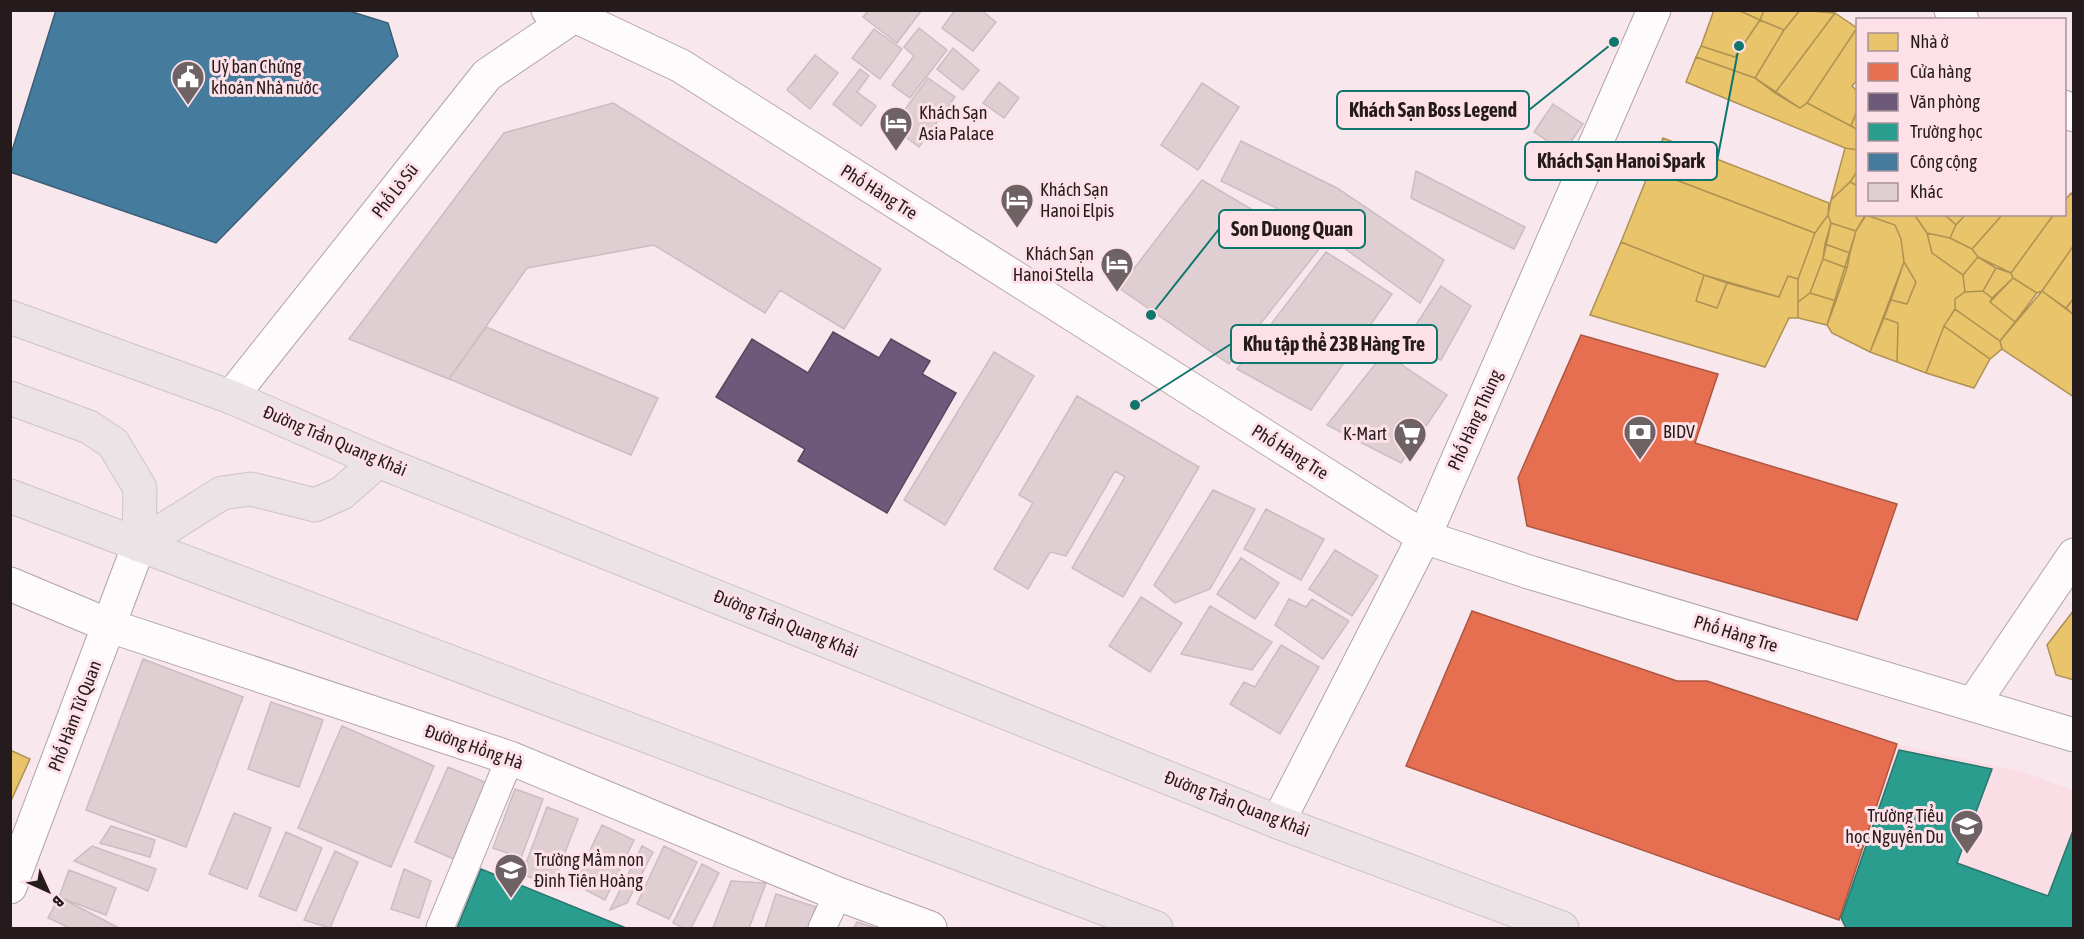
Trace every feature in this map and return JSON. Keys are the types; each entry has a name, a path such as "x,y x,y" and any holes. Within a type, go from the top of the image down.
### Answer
{"main road":[{"name":"Đường Trần Quang Khải","path":"10,316 231,397 378,460 1278,822 1562,928"},
{"path":"10,398 89,427 113,443 140,488 139,545"},
{"path":"139,545 222,493 251,489 315,505 342,493 378,460"},
{"path":"10,496 1156,928"}],"street":[{"name":"Phố Hàng Thùng","path":"1278,822 1424,537 1654,10"},
{"name":"Phố Hàng Tre","path":"569,12 681,66 1424,537 1532,573 2073,735"},
{"name":"Phố Lò Sũ","path":"231,397 486,75 569,12"},
{"name":"Phố Hàm Tử Quan","path":"10,886 139,545"},
{"path":"1973,704 2073,555"},
{"name":"Đường Hồng Hà","path":"10,584 110,626 510,758 838,894 930,928"}],"lane":[{"path":"440,928 510,758"},
{"path":"822,928 838,894"}],"shaded area":[{"name":"Trường Tiểu học Nguyễn Du","path":"1897,744 2023,772 2073,790 2073,928 1843,928 1839,920"}],"building: Nhà ở":[{"path":"1714,10 1738,10 1760,20 1735,57 1701,46"},
{"path":"1738,10 1764,10 1760,20"},
{"path":"1764,10 1800,10 1784,30 1760,20"},
{"path":"1800,10 1835,13 1775,93 1755,78 1784,30"},
{"path":"1835,13 1856,27 1807,103 1800,108 1775,93"},
{"path":"1760,20 1784,30 1755,78 1696,57 1701,46 1735,57"},
{"path":"1856,30 1856,81 1852,86 1856,90 1856,113 1851,126 1807,103"},
{"path":"1696,57 1755,78 1800,108 1807,103 1856,129 1856,150 1845,148 1686,82"},
{"path":"1856,113 1856,129 1851,126"},
{"path":"1663,138 1829,203 1828,215 1815,233 1650,170"},
{"path":"1845,148 1856,150 1856,173 1831,200"},
{"path":"1650,170 1815,233 1798,279 1788,276 1779,297 1704,275 1621,242"},
{"path":"1856,173 1856,185 1850,182"},
{"path":"1850,182 1856,185 1856,216 1865,216 1856,231 1831,223 1828,215 1831,200"},
{"path":"2071,193 2074,196 2074,245 2042,291 2037,293 2013,278 2011,273 2053,216 2066,216 2066,199"},
{"path":"1828,215 1831,223 1823,259 1810,293 1798,302 1798,279 1815,233"},
{"path":"1865,216 1895,225 1901,239 1904,262 1870,352 1832,333 1827,325 1856,231"},
{"path":"1869,216 1915,216 1927,233 1932,253 1963,275 1965,292 1955,299 1955,309 1944,326 1926,373 1897,362 1898,323 1884,318 1891,300 1907,304 1916,282 1904,262 1901,239 1895,225"},
{"path":"1915,216 1946,216 1956,225 1950,238 1927,233"},
{"path":"1946,216 1964,216 1956,225"},
{"path":"1964,216 2001,216 1972,249 1950,238 1956,225"},
{"path":"2001,216 2053,216 2011,273 1978,257 1972,249"},
{"path":"1831,223 1856,231 1850,253 1825,244"},
{"path":"1927,233 1950,238 1972,249 1978,257 1963,275 1932,253"},
{"path":"1621,242 1704,275 1696,301 1717,308 1727,283 1779,297 1788,276 1798,279 1798,318 1789,318 1765,367 1590,315"},
{"path":"1825,244 1850,253 1847,268 1823,259"},
{"path":"2074,245 2074,298 2066,308 2042,291"},
{"path":"1978,257 1996,268 1983,291 1965,292 1963,275"},
{"path":"1823,259 1847,268 1836,301 1810,293"},
{"path":"1904,262 1916,282 1907,304 1891,300"},
{"path":"1996,268 2011,273 2013,278 1992,298 1983,291"},
{"path":"1704,275 1727,283 1717,308 1696,301"},
{"path":"2013,278 2037,293 2015,322 1990,302"},
{"path":"1983,291 1992,298 1990,302 2015,322 2000,341 1955,309 1955,299 1965,292"},
{"path":"2042,291 2074,315 2074,397 2002,349 2000,341"},
{"path":"1810,293 1836,301 1827,325 1798,318 1798,302"},
{"path":"2074,298 2074,315 2066,308"},
{"path":"1955,309 2000,341 2002,349 1990,359 1944,326"},
{"path":"1884,318 1898,323 1897,362 1870,352"},
{"path":"1944,326 1990,359 1974,388 1926,373"},
{"path":"2074,610 2074,680 2056,675 2047,645"},
{"path":"10,750 30,759 10,803"}],"building: Cửa hàng":[{"name":"BIDV","path":"1581,335 1718,374 1695,443 1897,504 1857,620 1527,526 1518,478"},
{"path":"1472,611 1677,681 1707,681 1897,744 1839,920 1406,766"}],"building: Văn phòng":[{"path":"833,332 879,358 891,339 930,361 922,374 956,393 887,513 798,461 805,449 716,397 752,339 808,373"}],"building: Trường học":[{"name":"Trường Tiểu học Nguyễn Du","path":"1899,750 1992,769 1957,863 2048,896 2074,828 2074,928 1846,928 1841,918"},
{"name":"Trường Mầm non Đinh Tiên Hoàng","path":"481,869 626,928 457,928"}],"building: Công cộng":[{"name":"Uỷ ban Chứng khoán Nhà nước","path":"56,10 346,10 388,23 398,56 216,243 10,172 10,157"}],"building: Khác":[{"path":"869,10 922,10 897,43 863,17"},
{"path":"955,10 981,10 996,22 973,51 942,28"},
{"path":"919,28 947,50 910,98 892,85 914,56 904,47"},
{"path":"874,29 902,49 880,79 852,58"},
{"path":"953,48 979,70 963,90 937,69"},
{"path":"815,55 838,73 810,109 787,90"},
{"path":"860,69 869,76 857,92 876,106 861,126 833,104"},
{"path":"928,78 955,97 919,147 892,127"},
{"path":"999,82 1019,98 1004,118 983,103"},
{"path":"1202,83 1239,107 1198,170 1161,145"},
{"path":"613,103 881,269 844,329 780,290 765,313 654,245 527,268 449,379 349,339 504,133"},
{"path":"1553,104 1583,124 1564,152 1534,132"},
{"path":"1241,141 1337,188 1444,260 1420,303 1315,227 1221,181"},
{"path":"1416,171 1525,227 1514,249 1411,198"},
{"path":"1202,180 1319,249 1229,364 1119,288"},
{"path":"1326,252 1392,294 1311,410 1237,369"},
{"path":"1441,286 1471,306 1441,360 1405,342"},
{"path":"486,327 658,398 631,455 449,379"},
{"path":"994,352 1034,376 945,525 904,500"},
{"path":"1384,353 1447,395 1401,463 1327,425"},
{"path":"1077,396 1199,467 1123,597 1072,568 1125,477 1115,471 1066,556 1050,552 1028,589 994,569 1033,503 1019,495"},
{"path":"1213,490 1255,509 1210,589 1175,603 1154,585"},
{"path":"1266,509 1324,539 1301,580 1244,549"},
{"path":"1335,550 1378,576 1352,616 1309,589"},
{"path":"1241,558 1279,583 1255,619 1217,594"},
{"path":"1141,597 1182,623 1150,672 1109,646"},
{"path":"1289,599 1306,607 1312,599 1349,621 1323,659 1275,625"},
{"path":"1210,606 1272,642 1252,670 1181,654"},
{"path":"1281,645 1319,667 1280,734 1230,704 1244,682 1255,687"},
{"path":"143,659 243,697 186,847 86,810"},
{"path":"271,702 323,720 299,787 248,769"},
{"path":"342,726 434,766 391,867 298,828"},
{"path":"448,767 492,785 458,861 415,842"},
{"path":"515,789 543,799 521,858 493,848"},
{"path":"547,807 578,819 552,886 522,874"},
{"path":"234,813 271,828 247,889 209,874"},
{"path":"602,825 634,840 605,900 574,884"},
{"path":"111,826 155,840 150,857 100,843"},
{"path":"286,832 322,848 296,911 259,896"},
{"path":"92,846 156,869 148,891 74,861"},
{"path":"642,846 653,852 627,903 610,910"},
{"path":"664,846 697,862 669,919 637,904"},
{"path":"335,851 358,862 330,928 304,920"},
{"path":"702,864 719,873 691,928 683,928 673,923"},
{"path":"404,869 431,881 419,918 391,909"},
{"path":"69,870 116,888 106,915 59,897"},
{"path":"731,881 766,883 749,928 713,928"},
{"path":"776,894 816,907 809,928 765,928"},
{"path":"59,897 119,928 70,928 48,918"},
{"path":"857,922 876,928 854,928"}],"place":[{"name":"Khách Sạn Boss Legend","path":"1614,42"},
{"name":"Khách Sạn Hanoi Spark","path":"1739,46"},
{"name":"Uỷ ban Chứng khoán Nhà nước","path":"188,106"},
{"name":"Khách Sạn Asia Palace","path":"896,152"},
{"name":"Khách Sạn Hanoi Elpis","path":"1017,229"},
{"name":"Khách Sạn Hanoi Stella","path":"1117,293"},
{"name":"Son Duong Quan","path":"1151,315"},
{"name":"Khu tập thể 23B Hàng Tre","path":"1135,405"},
{"name":"BIDV","path":"1640,461"},
{"name":"K-Mart","path":"1410,463"},
{"name":"Trường Tiểu học Nguyễn Du","path":"1967,855"},
{"name":"Trường Mầm non Đinh Tiên Hoàng","path":"511,899"}]}
